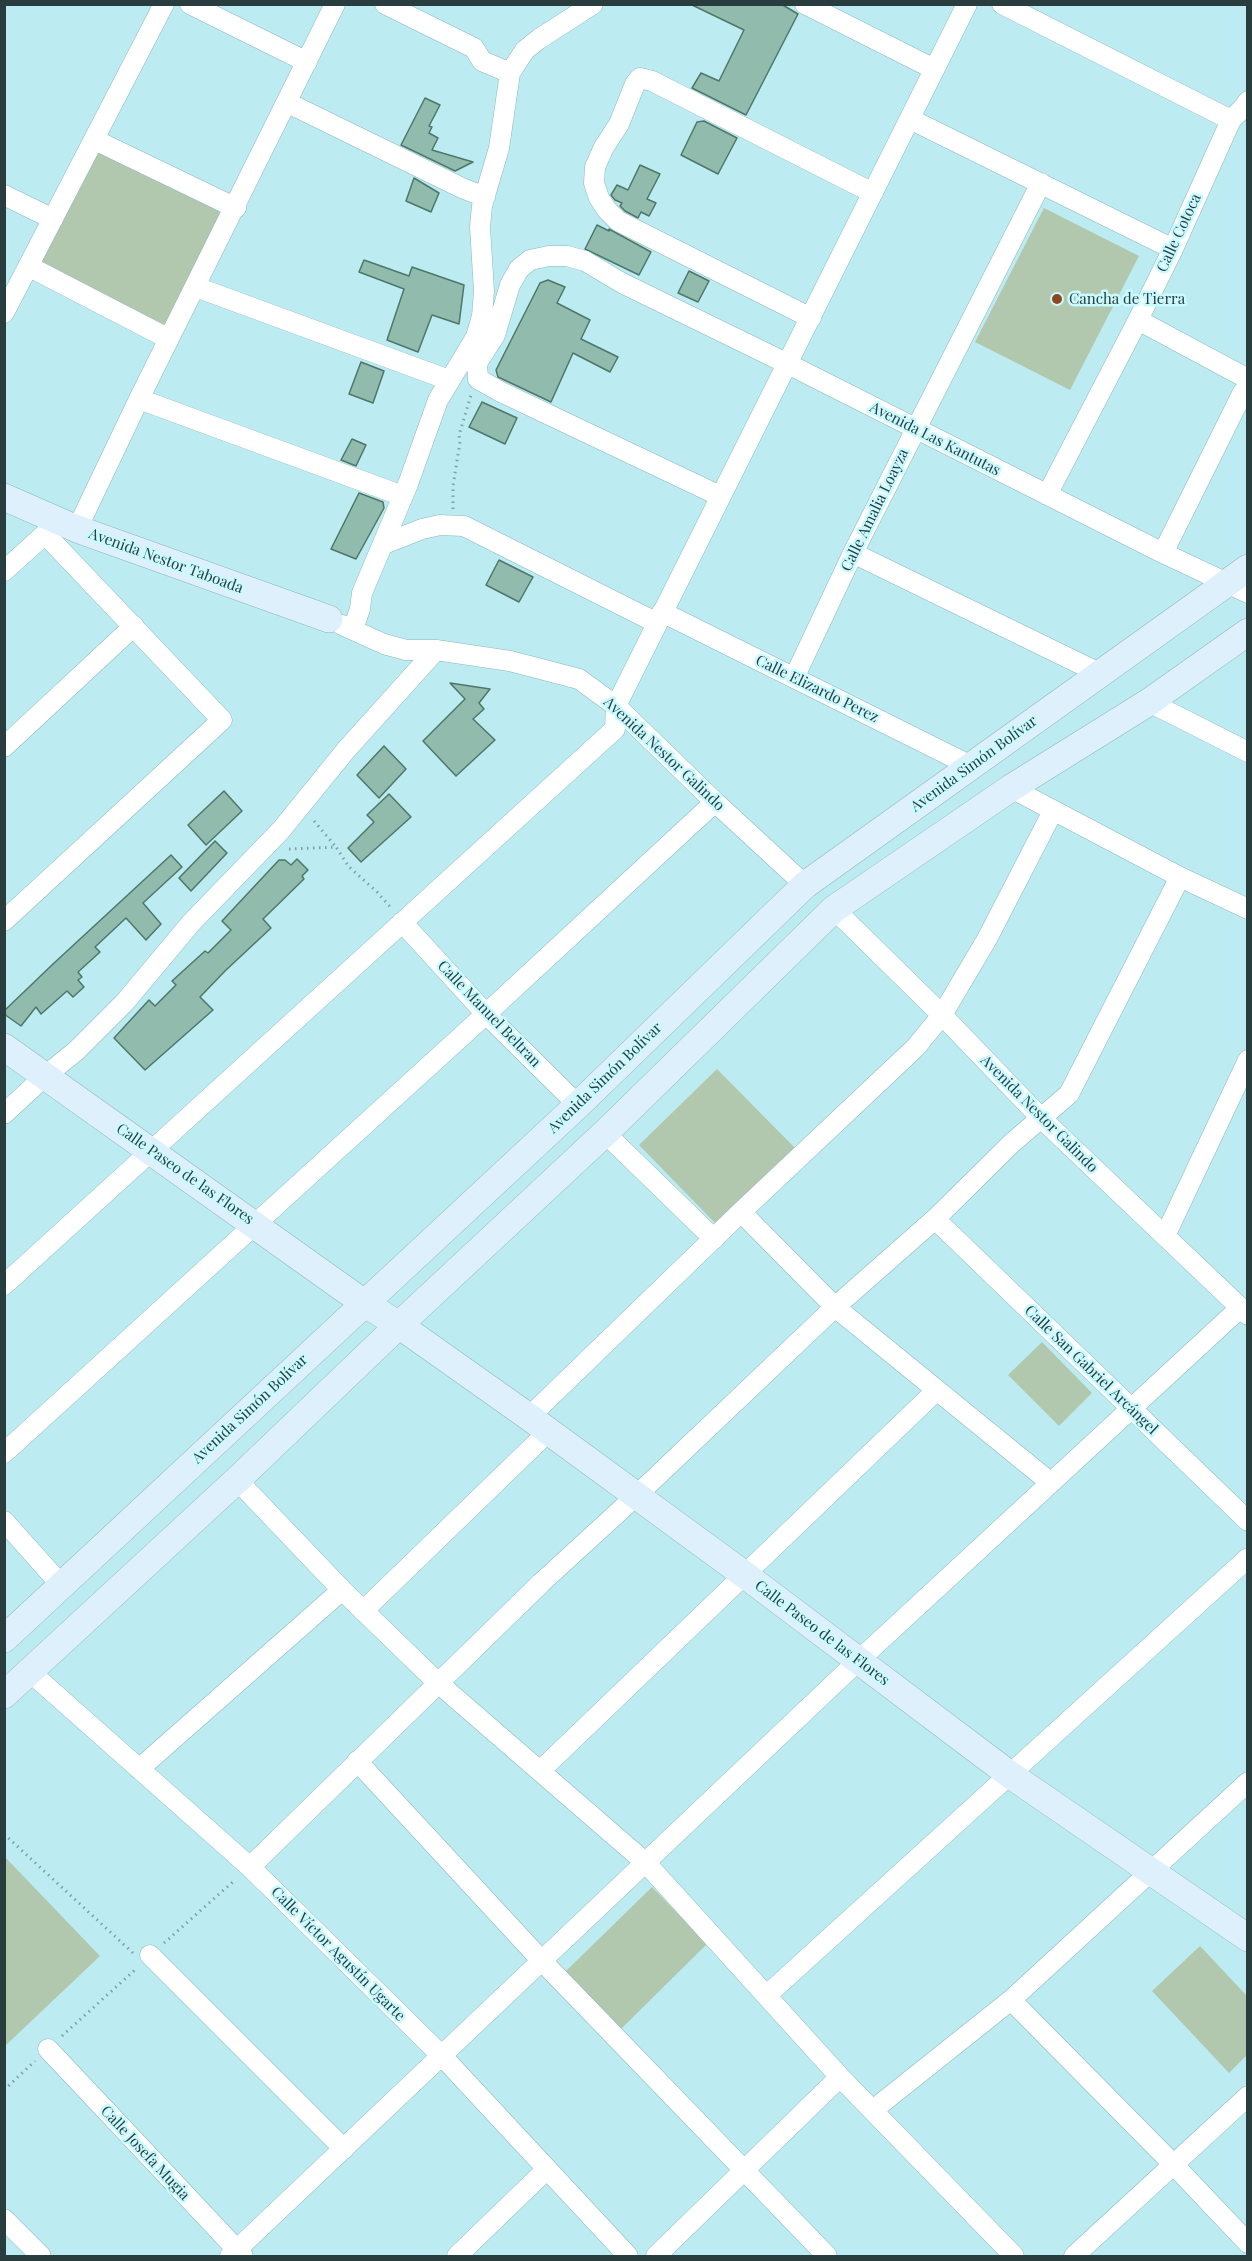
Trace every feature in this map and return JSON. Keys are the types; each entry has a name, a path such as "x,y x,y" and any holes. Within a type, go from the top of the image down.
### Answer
{"street":[{"path":"4,313 164,4"},
{"path":"190,4 307,62"},
{"path":"4,571 59,528 139,399 236,208 335,4"},
{"path":"385,4 474,48 482,61 510,73"},
{"path":"341,624 362,593 384,544 438,400 476,337 482,316 484,291 480,227 485,197 499,148 510,73 525,50 593,4"},
{"path":"805,4 934,69"},
{"path":"4,1285 615,729 616,706 968,4"},
{"path":"1002,4 1243,109"},
{"path":"811,318 618,221 599,198 594,183 595,167 603,147 619,124 635,84 640,78 644,78 873,193"},
{"path":"288,103 485,197"},
{"name":"Calle Cotoca","path":"1047,495 1138,320 1243,109"},
{"path":"910,119 1173,249"},
{"path":"95,140 236,208"},
{"name":"Calle Amalia Loayza","path":"794,678 853,553 1041,183"},
{"path":"4,195 53,219"},
{"name":"Avenida Las Kantutas","path":"487,385 478,378 477,363 495,336 510,285 519,269 530,260 549,256 567,256 585,261 622,283 1163,553 1240,581"},
{"path":"28,266 170,339"},
{"path":"196,287 449,380"},
{"path":"1138,320 1248,379"},
{"path":"487,385 720,496"},
{"path":"1163,553 1243,392 1248,388"},
{"path":"139,399 403,496"},
{"name":"Avenida Nestor Taboada","path":"4,497 59,528 341,624"},
{"path":"384,544 422,529 453,524"},
{"name":"Calle Elizardo Perez","path":"453,524 464,526 794,678 971,766"},
{"path":"4,921 222,720 134,626 59,528"},
{"path":"853,553 1101,674"},
{"name":"Avenida Simón Bolívar","path":"4,1639 578,1105 805,885 1101,674 1240,581"},
{"name":"Avenida Nestor Galindo","path":"341,624 384,644 406,650 436,650 510,661 579,679 616,706 805,885"},
{"path":"4,747 134,626"},
{"path":"4,1695 237,1480 605,1133 834,909 1011,788 1149,702 1248,632"},
{"path":"4,1114 99,1029 191,923 281,830 346,750 436,650"},
{"path":"1149,702 1248,752"},
{"path":"1011,788 1180,877 1248,909"},
{"path":"4,1453 256,1225 715,802"},
{"path":"363,1611 714,1239 916,1047 942,1015 987,939 1053,811"},
{"path":"250,1867 541,1583 835,1307 1069,1094 1180,877"},
{"path":"805,885 834,909"},
{"name":"Avenida Nestor Galindo","path":"834,909 942,1015 1041,1118 1243,1312"},
{"name":"Calle Manuel Beltran","path":"402,922 486,1014 578,1105"},
{"name":"Calle Paseo de las Flores","path":"4,1047 364,1303 399,1325 539,1424 745,1575 1009,1774 1248,1938"},
{"path":"1165,1236 1248,1060"},
{"path":"605,1133 714,1239"},
{"path":"741,1212 835,1307 1051,1483"},
{"name":"Calle San Gabriel Arcángel","path":"934,1219 1248,1521"},
{"path":"236,2254 858,1661 1131,1408 1243,1312"},
{"path":"540,1771 937,1390"},
{"path":"237,1480 342,1590 437,1682 646,1863 840,2077 1014,2256"},
{"path":"4,1521 62,1586"},
{"path":"767,1995 1248,1558"},
{"path":"139,1769 342,1590"},
{"name":"Calle Víctor Agustín Ugarte","path":"29,1671 250,1867 442,2056 628,2256"},
{"path":"357,1761 542,1961 827,2256"},
{"path":"873,2110 1011,2000 1248,1782"},
{"path":"146,1959 344,2149"},
{"path":"1011,2000 1248,2242"},
{"name":"Calle Josefa Mugia","path":"48,2049 236,2254"},
{"path":"656,2256 840,2077"},
{"path":"1074,2256 1248,2096"},
{"path":"457,2256 546,2170"},
{"path":"4,2219 41,2256"}],"path":[{"path":"453,524 455,518 453,486 460,425 472,393 487,385"},
{"path":"300,807 336,847 349,867 377,892 402,922"},
{"path":"262,849 336,847"},
{"path":"4,1834 146,1959"},
{"path":"4,2090 250,1867"}],"green space":[{"path":"100,152 219,208 220,215 167,323 159,325 44,268 41,260 95,153"},
{"name":"Cancha de Tierra","path":"1044,208 1139,256 1070,390 975,342"},
{"path":"717,1069 796,1149 717,1225 639,1145"},
{"path":"1042,1342 1092,1393 1059,1426 1008,1375"},
{"path":"5,1857 100,1956 5,2046"},
{"path":"652,1887 707,1944 621,2029 565,1972"},
{"path":"1200,1946 1247,1996 1247,2055 1229,2073 1152,1991"}],"building":[{"path":"690,4 781,4 798,14 746,115 692,88 701,73 719,81 744,30"},
{"path":"425,98 440,105 429,126 432,127 429,133 438,138 432,150 473,162 455,171 401,145"},
{"path":"704,121 737,138 718,174 681,155 697,122"},
{"path":"640,165 660,174 647,199 656,203 649,216 641,212 638,218 625,211 620,206 622,203 611,195 617,185 628,190"},
{"path":"414,178 439,193 431,212 406,201"},
{"path":"597,225 651,252 639,275 585,249"},
{"path":"364,260 409,276 412,267 464,285 459,324 432,315 418,352 387,340 404,289 359,272"},
{"path":"689,271 709,281 698,302 678,293"},
{"path":"548,280 565,287 557,303 590,320 581,339 618,357 610,372 573,353 551,402 498,377 496,370 540,283"},
{"path":"361,362 384,371 373,403 349,394"},
{"path":"482,402 517,418 505,444 469,427"},
{"path":"352,439 366,445 356,466 341,460"},
{"path":"359,493 383,502 384,508 356,559 331,549"},
{"path":"499,560 533,577 519,602 486,585"},
{"path":"450,683 490,689 479,703 484,709 473,719 495,740 456,776 423,741 465,699"},
{"path":"384,746 406,769 379,798 357,775"},
{"path":"224,791 242,811 206,845 188,825"},
{"path":"389,794 411,817 361,862 348,848 374,822 367,815"},
{"path":"215,841 227,853 191,891 179,878"},
{"path":"171,855 182,867 143,903 161,924 146,940 126,918 95,947 100,952 78,972 82,977 78,980 84,987 73,997 67,991 41,1014 36,1007 21,1026 4,1014 4,1011 53,964"},
{"path":"297,859 308,870 302,876 304,879 263,919 271,928 200,997 213,1010 145,1070 114,1038 149,1000 155,1006 176,985 172,981 205,951 208,953 231,930 222,921 279,860 285,860 291,865"}],"place":[{"name":"Cancha de Tierra","path":"1057,299"}]}
